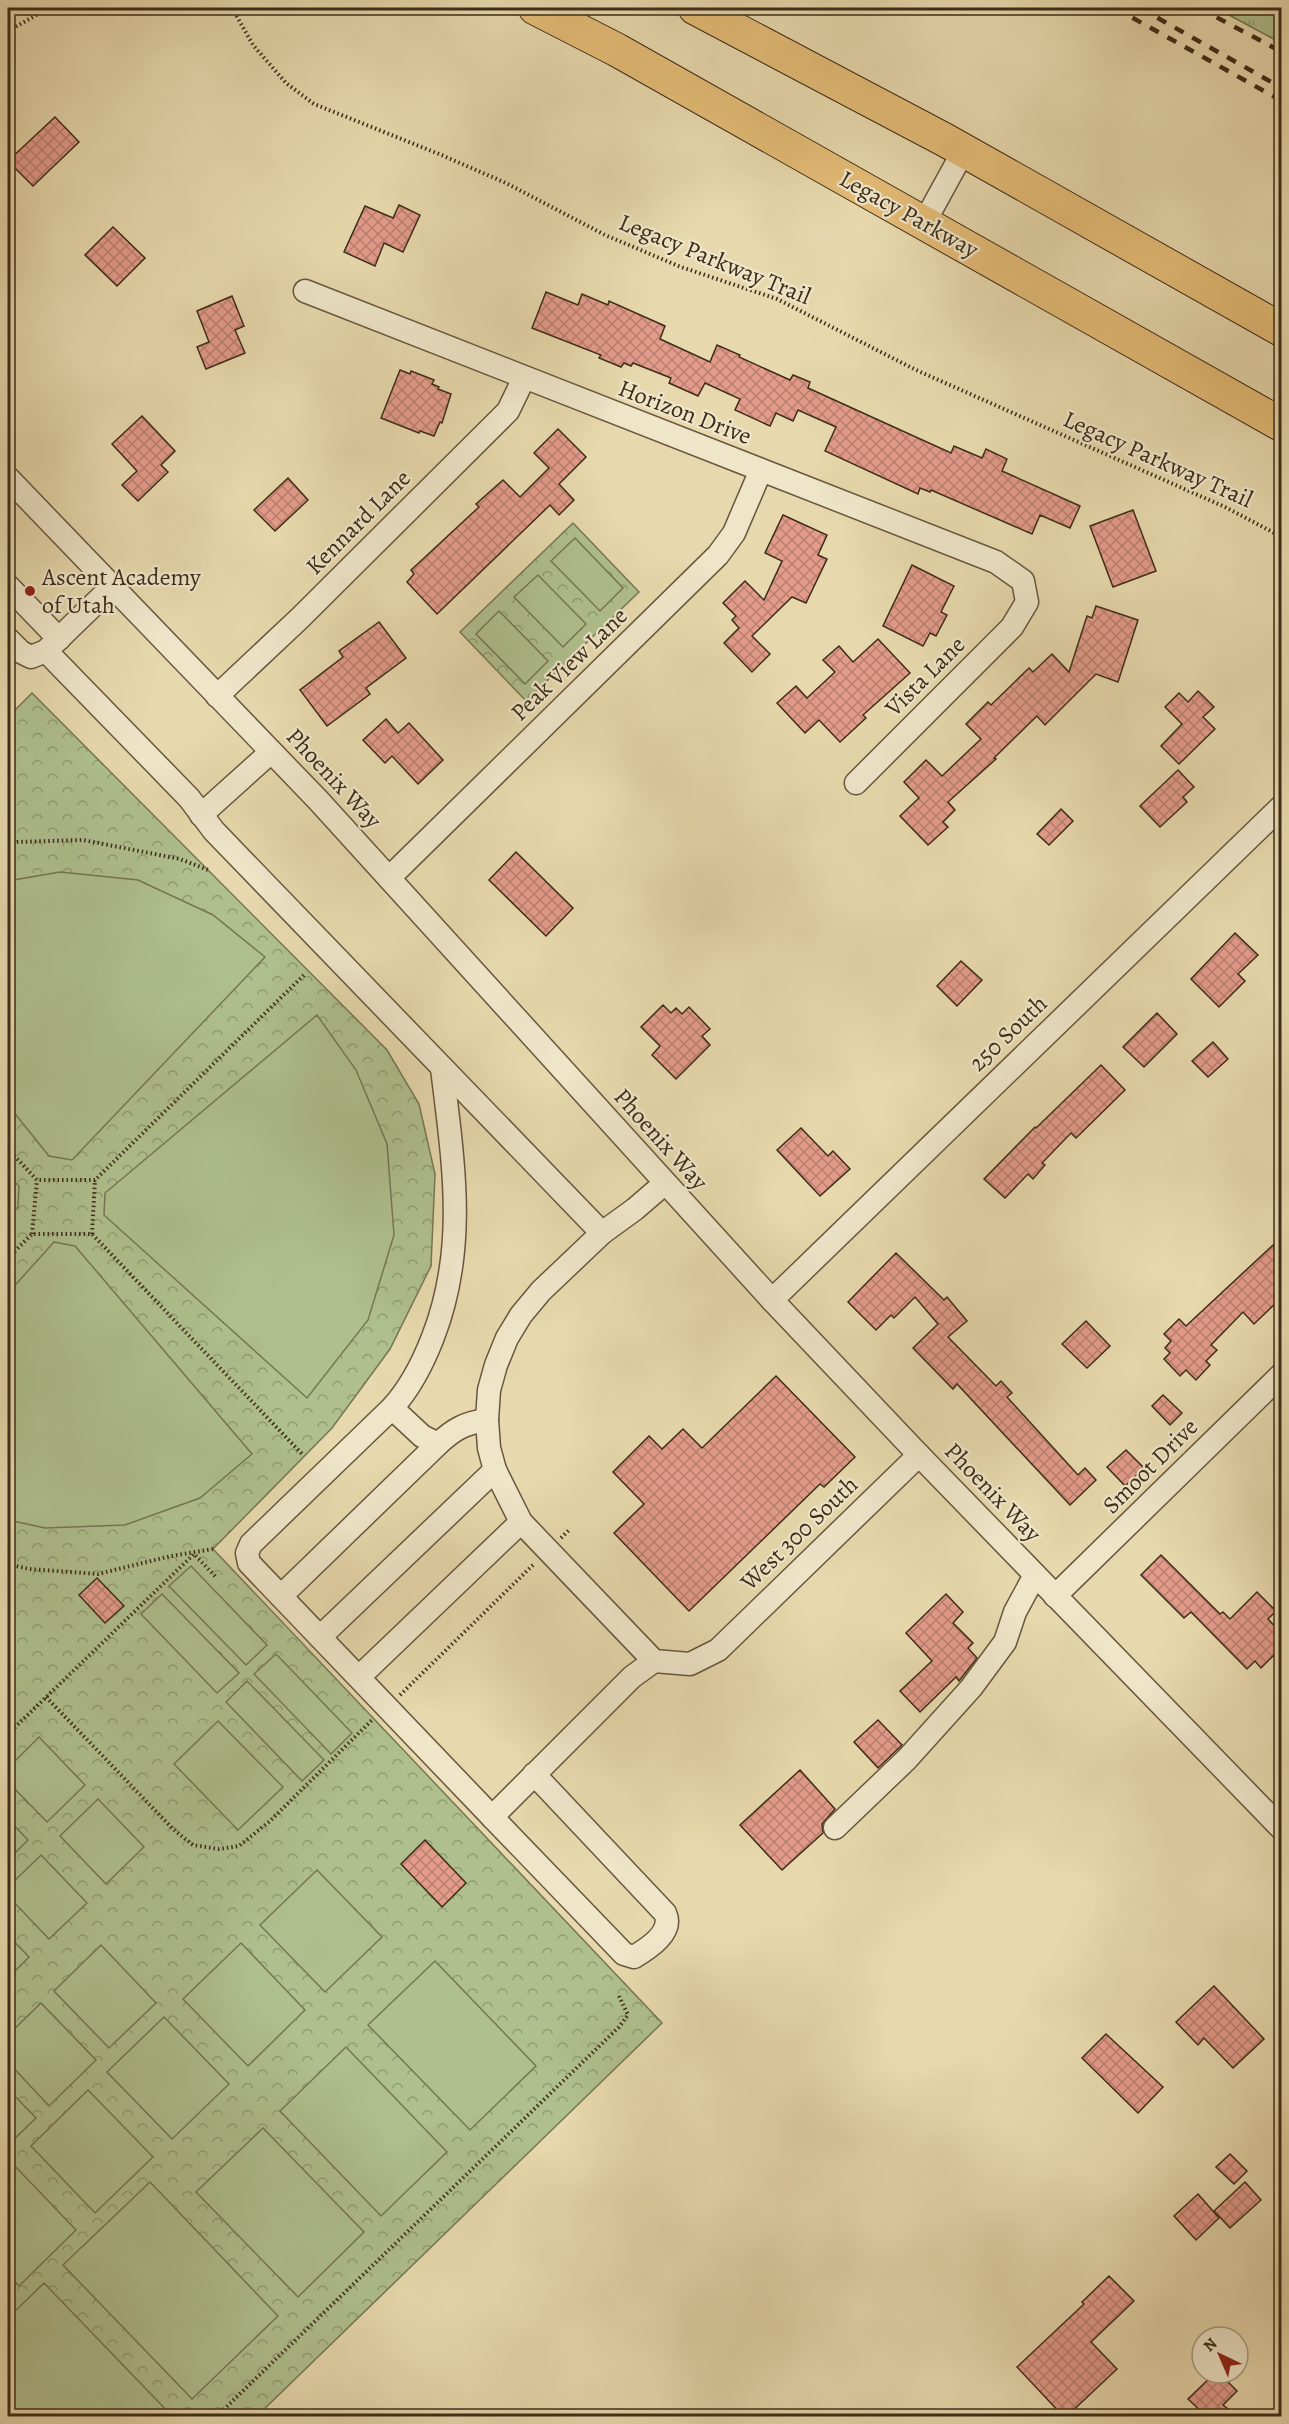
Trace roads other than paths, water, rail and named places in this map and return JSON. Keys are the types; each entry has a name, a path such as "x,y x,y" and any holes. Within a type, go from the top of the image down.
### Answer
{"highway":[{"name":"Legacy Parkway","path":"535,8 617,50 1281,425"},
{"path":"695,8 955,145 1281,330"},
{"path":"744,8 955,145"}],"street":[{"path":"924,223 955,145"},
{"name":"Horizon Drive","path":"304,291 996,562 1023,581 1027,602"},
{"name":"Kennard Lane","path":"217,696 300,618 508,411 524,378"},
{"name":"Peak View Lane","path":"389,878 718,555 734,533 760,470"},
{"name":"Phoenix Way","path":"8,478 389,878 664,1184 772,1300 1281,1828"},
{"path":"8,586 53,645 189,798 222,840 602,1233"},
{"path":"8,639 21,652 31,657 53,645 112,587"},
{"name":"Vista Lane","path":"856,783 1012,627 1027,602"},
{"path":"201,815 271,752"},
{"name":"250 South","path":"772,1300 1281,806"},
{"path":"442,1068 455,1192 455,1250 450,1284 427,1353 403,1396 251,1544 246,1553 249,1563 492,1817 624,1954 634,1958 667,1929 669,1921 665,1913 534,1774"},
{"path":"492,1817 632,1677 654,1661 521,1522 495,1470 489,1448 487,1420 489,1390 496,1365 521,1315 541,1291 602,1233 664,1184"},
{"name":"Smoot Drive","path":"1055,1596 1281,1374"},
{"path":"392,1408 422,1436 438,1444"},
{"path":"281,1596 453,1430 466,1424 487,1420"},
{"name":"West 300 South","path":"654,1661 690,1664 718,1650 919,1455"},
{"path":"320,1637 495,1470"},
{"path":"359,1677 521,1522"},
{"path":"835,1828 907,1759 971,1688 1005,1642 1015,1612 1035,1575"}],"railway":[{"path":"1115,8 1282,101"},
{"path":"1140,8 1282,88"},
{"path":"1199,8 1282,52"}],"place":[{"name":"Ascent Academy of Utah","path":"30,591"}]}
